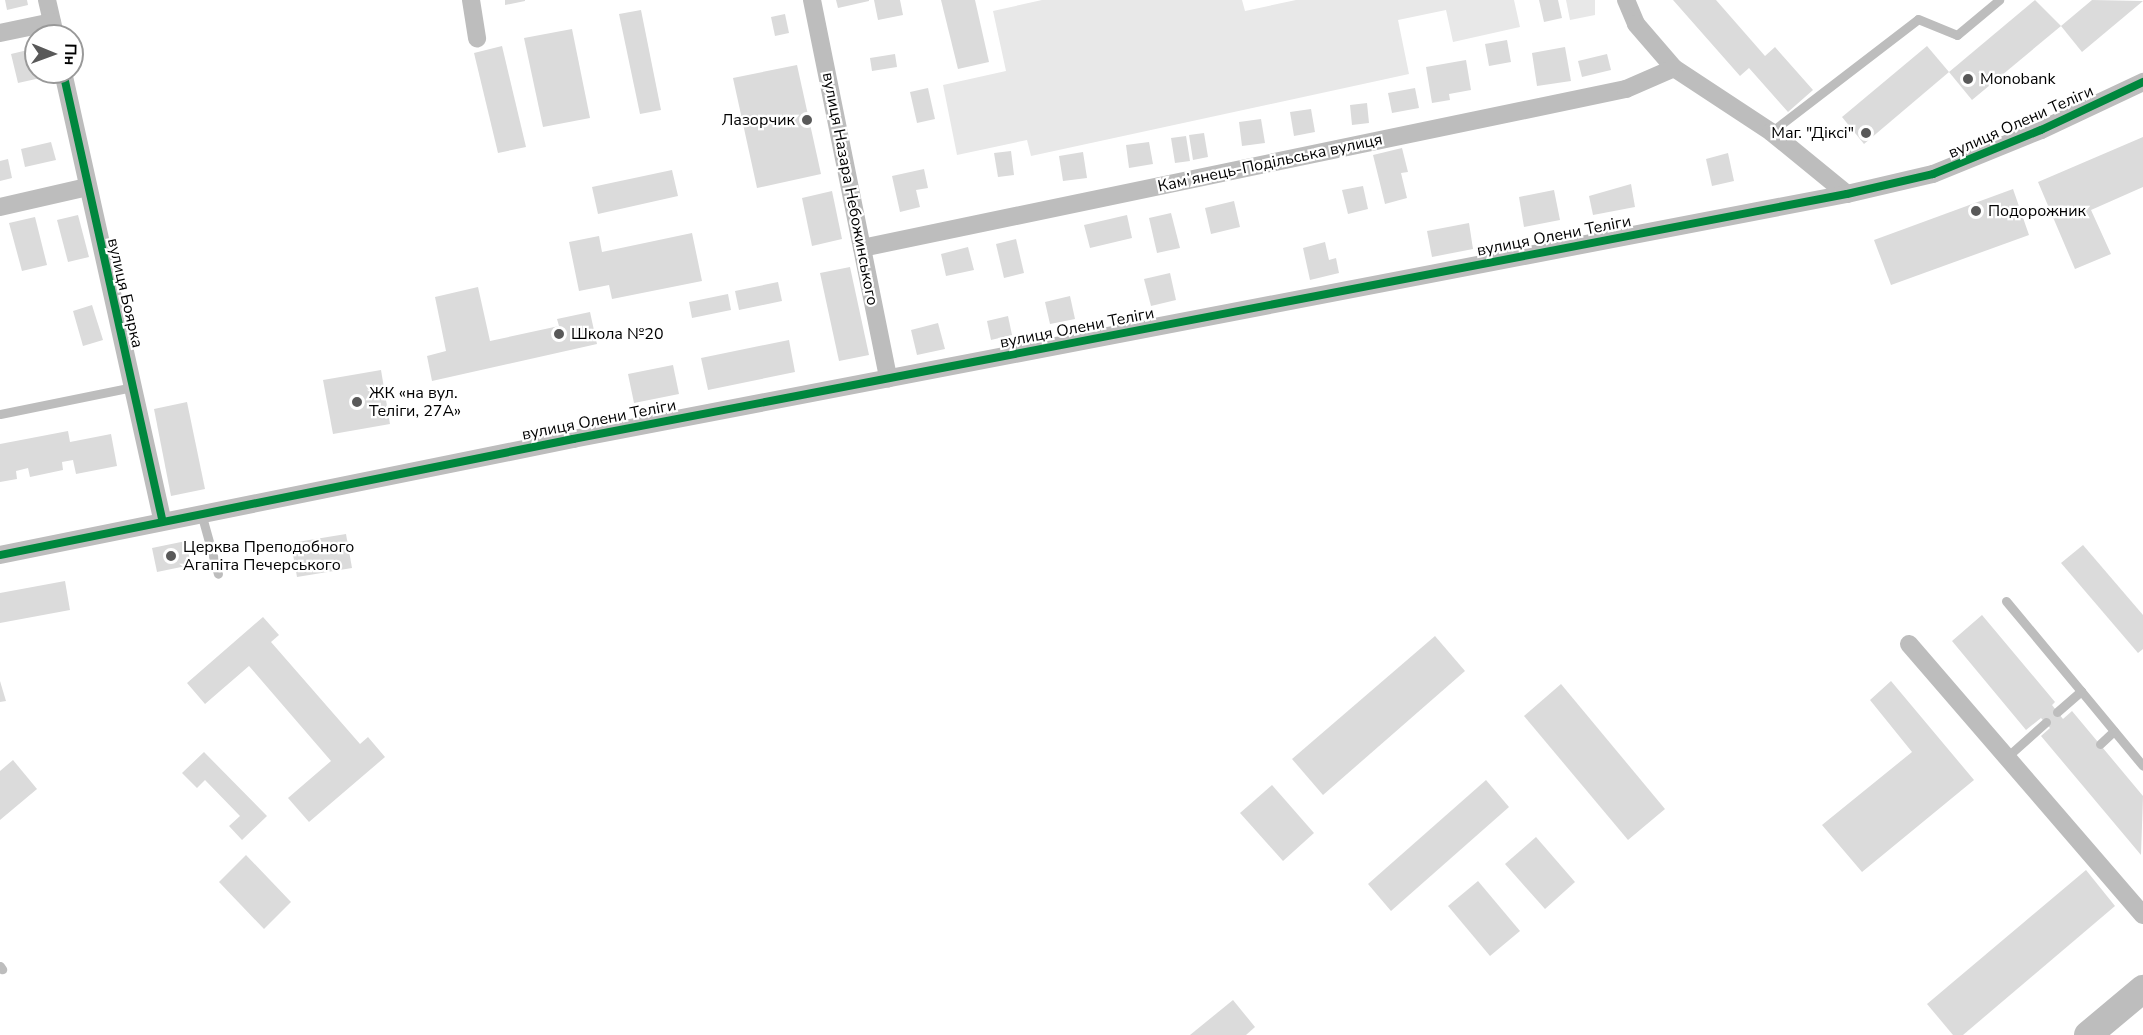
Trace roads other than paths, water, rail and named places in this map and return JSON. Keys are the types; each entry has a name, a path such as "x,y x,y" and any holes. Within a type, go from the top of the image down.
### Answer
{"main road":[{"path":"2088,1035 2143,989"}],"street":[{"path":"47,0 53,24"},
{"path":"471,0 477,39"},
{"name":"вулиця Назара Небожинського","path":"812,0 888,378"},
{"path":"1626,0 1636,24 1674,68 1771,132 1847,194"},
{"path":"0,33 24,31"},
{"name":"Камʼянець-Подільська вулиця","path":"862,248 1626,89 1674,68"},
{"name":"вулиця Олени Теліги","path":"0,555 162,520 888,378 1847,194 1933,174 2041,130 2143,82"},
{"name":"вулиця Боярка","path":"66,84 162,520"},
{"path":"0,207 87,187"},
{"path":"1909,644 2143,915"}],"lane":[{"path":"1771,132 1918,19 1957,35 2000,0"},
{"path":"0,414 133,387"},
{"path":"201,513 218,574"},
{"path":"2006,601 2143,766"},
{"path":"2057,712 2081,691"},
{"path":"2008,756 2046,723"},
{"path":"2100,744 2114,731"}],"place":[{"name":"Monobank","path":"1968,79"},
{"name":"Лазорчик","path":"807,120"},
{"name":"Маг. \"Діксі\"","path":"1866,133"},
{"name":"Подорожник","path":"1976,211"},
{"name":"Школа №20","path":"559,334"},
{"name":"ЖК «на вул. Теліги, 27А»","path":"357,402"},
{"name":"Церква Преподобного Агапіта Печерського","path":"171,556"}]}
